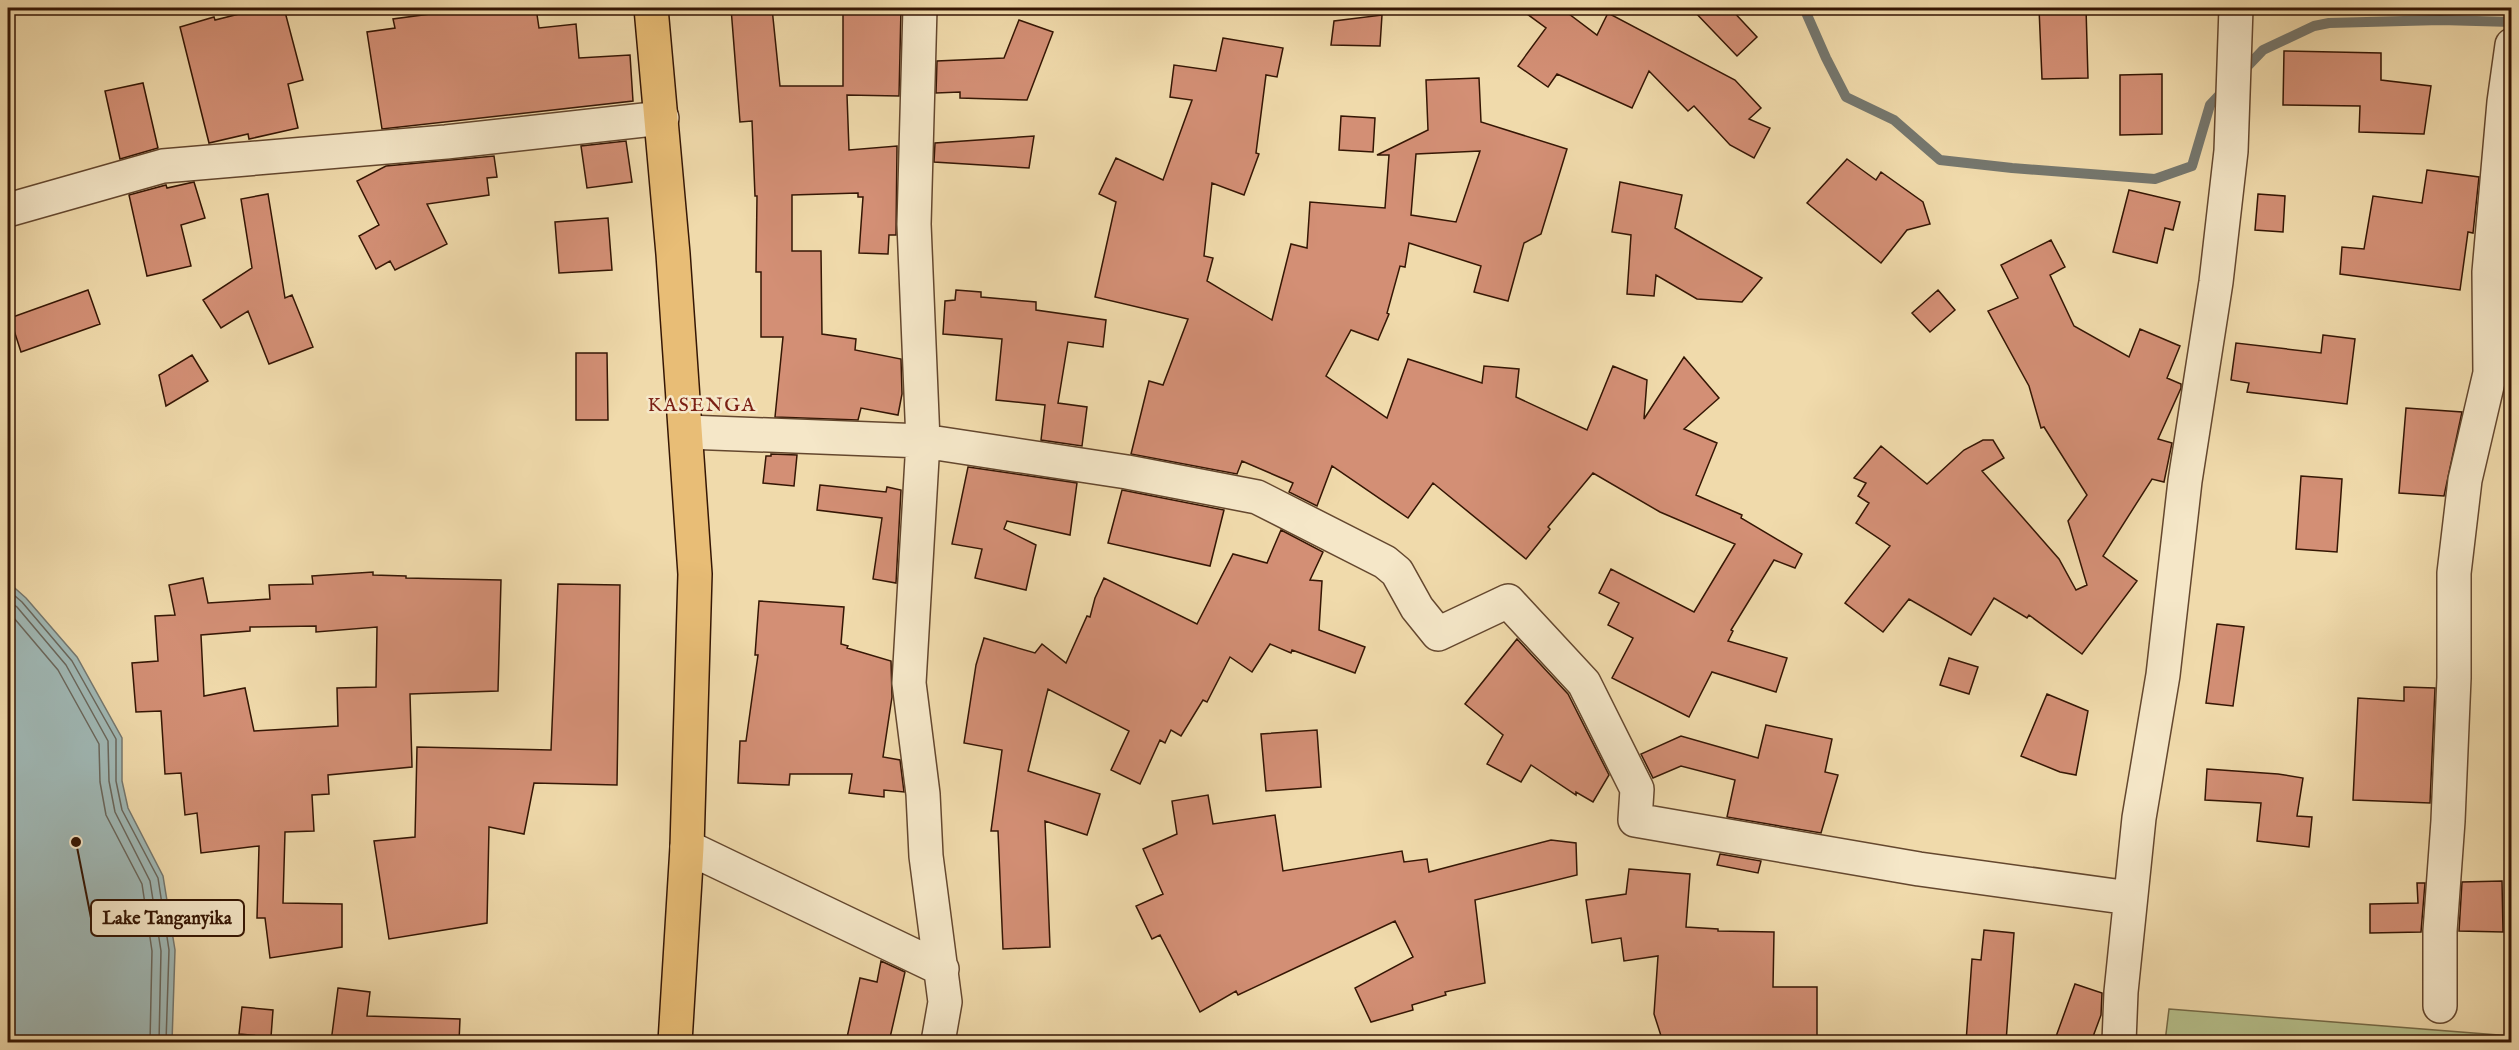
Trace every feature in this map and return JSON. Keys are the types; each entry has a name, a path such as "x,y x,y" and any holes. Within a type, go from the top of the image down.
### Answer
{"highway":[{"path":"651,8 687,432 695,574 687,847 675,1042"}],"street":[{"path":"920,8 914,224 923,441 909,683 923,794 926,856 945,1002 938,1042"},
{"path":"2120,1042 2121,992 2139,818 2163,675 2185,481 2216,282 2231,151 2236,8"},
{"path":"2440,1006 2440,931 2450,800 2454,678 2454,573 2465,480 2490,373 2489,272 2511,45"},
{"path":"8,210 163,166 446,142 662,118"},
{"path":"687,432 923,441 1127,472 1257,497 1385,562 1397,572 1417,608 1438,634 1508,601 1584,683 1637,789 1635,820 1919,869 2130,898"},
{"path":"687,847 942,969"}],"green space":[{"path":"2169,1009 2511,1036 2511,1042 2165,1042"}],"water":[{"path":"8,582 26,598 77,657 122,738 122,781 128,808 163,876 175,950 172,1042 8,1042"}],"building":[{"path":"263,8 284,8 303,80 288,84 298,128 249,139 248,134 209,143 180,27 214,17 215,20"},
{"path":"475,8 536,8 539,28 576,24 579,58 630,55 633,101 382,129 367,32 395,28 393,19"},
{"path":"731,8 772,8 780,86 843,86 843,8 901,8 899,96 847,95 849,150 897,146 896,235 889,235 888,254 859,253 863,197 858,197 858,193 792,195 792,251 821,251 822,334 856,339 855,350 901,359 902,394 898,415 861,408 858,420 775,417 783,337 761,337 761,272 756,272 757,196 755,196 752,121 740,122"},
{"path":"1519,8 1561,8 1597,35 1608,13 1735,80 1761,108 1749,119 1770,128 1754,158 1730,145 1694,106 1688,111 1649,71 1632,108 1557,74 1548,87 1518,66 1546,28"},
{"path":"1691,8 1730,8 1757,37 1737,56"},
{"path":"2039,8 2086,8 2088,78 2042,79"},
{"path":"1382,15 1380,46 1331,45 1334,21"},
{"path":"1019,20 1053,32 1027,100 960,98 960,92 936,93 937,61 1004,58"},
{"path":"1223,38 1283,48 1277,77 1266,75 1256,153 1259,154 1244,195 1212,183 1204,256 1213,258 1207,281 1272,320 1291,244 1307,248 1310,202 1385,208 1389,155 1377,155 1428,130 1426,80 1479,78 1481,122 1567,149 1541,234 1524,243 1508,301 1474,292 1481,266 1409,243 1405,267 1400,266 1387,313 1389,314 1378,340 1351,330 1326,376 1387,418 1408,359 1482,383 1484,366 1519,369 1516,397 1587,430 1613,366 1647,380 1644,419 1684,357 1719,398 1684,429 1717,443 1696,495 1742,515 1741,518 1802,554 1795,568 1774,560 1731,630 1733,631 1728,641 1787,658 1776,692 1712,672 1689,717 1612,678 1633,638 1608,625 1619,603 1599,593 1611,569 1694,612 1735,544 1660,512 1593,473 1548,527 1550,529 1526,559 1433,483 1408,518 1332,466 1317,506 1289,492 1293,483 1242,461 1237,474 1131,454 1149,381 1163,385 1188,319 1095,297 1116,202 1099,194 1116,158 1163,180 1192,100 1170,97 1174,65 1216,71","holes":["1480,151 1456,222 1411,215 1416,154"]},
{"path":"2284,51 2381,53 2381,80 2431,86 2424,134 2359,132 2360,106 2283,105"},
{"path":"2162,74 2162,134 2120,135 2120,75"},
{"path":"143,83 158,148 120,159 105,91"},
{"path":"1341,116 1375,118 1373,152 1339,150"},
{"path":"1034,136 1029,168 934,162 935,143"},
{"path":"626,141 632,182 587,188 581,146"},
{"path":"494,156 497,177 487,178 489,195 427,204 447,244 395,270 390,261 376,269 359,236 379,225 357,181 386,166"},
{"path":"1847,159 1876,180 1881,172 1923,202 1930,224 1907,230 1881,263 1807,203"},
{"path":"2427,170 2479,177 2473,233 2468,232 2460,290 2340,274 2342,247 2364,249 2373,196 2422,203"},
{"path":"194,182 205,218 181,225 191,266 147,276 129,195 166,185 167,188"},
{"path":"1620,182 1682,195 1675,228 1762,278 1742,302 1697,299 1656,275 1654,296 1627,294 1631,235 1612,232"},
{"path":"2129,190 2180,202 2173,230 2165,228 2157,263 2113,252"},
{"path":"268,194 285,298 292,295 313,347 269,364 248,311 221,328 203,300 252,268 241,199"},
{"path":"2258,194 2285,196 2283,232 2255,230"},
{"path":"608,218 612,270 559,273 555,222"},
{"path":"2051,240 2065,267 2050,275 2074,326 2129,357 2140,329 2180,346 2167,378 2181,384 2181,388 2158,439 2172,443 2164,482 2152,479 2103,556 2137,581 2082,654 2029,615 2027,618 1994,598 1971,635 1909,599 1883,632 1845,603 1890,546 1856,523 1869,503 1858,496 1866,483 1854,478 1881,446 1927,484 1964,450 1983,440 1993,440 2004,458 1982,471 2059,559 2076,590 2087,585 2068,521 2087,495 2044,427 2041,428 2029,386 1988,311 2018,298 2001,265"},
{"path":"88,290 100,324 21,352 10,318"},
{"path":"956,290 981,292 981,297 1036,302 1036,310 1106,320 1103,347 1068,342 1058,403 1087,407 1082,446 1041,440 1045,405 996,400 1002,339 943,334 945,301 955,300"},
{"path":"1938,290 1955,310 1930,332 1912,313"},
{"path":"2323,335 2355,339 2347,404 2247,392 2249,383 2231,380 2236,343 2321,353"},
{"path":"576,353 607,353 608,420 576,420"},
{"path":"192,355 208,381 166,406 159,375"},
{"path":"2406,408 2462,412 2444,496 2399,493"},
{"path":"771,454 797,455 794,486 763,483 766,456 771,456"},
{"path":"968,467 1077,483 1070,535 1007,521 1004,529 1036,545 1026,590 975,578 982,549 952,544"},
{"path":"2301,476 2342,479 2337,552 2296,549"},
{"path":"820,485 886,492 887,487 901,490 896,583 873,579 882,518 817,510"},
{"path":"1122,490 1224,510 1210,566 1108,543"},
{"path":"1281,530 1323,552 1310,580 1322,581 1319,630 1365,647 1355,673 1270,644 1252,672 1230,657 1207,702 1203,700 1181,736 1171,730 1165,743 1160,740 1140,784 1111,770 1129,731 1048,689 1028,771 1100,794 1087,835 1045,821 1050,947 1003,949 998,831 991,831 1002,750 964,743 976,665 984,638 1035,653 1042,644 1066,663 1087,616 1090,617 1104,578 1197,624 1233,554 1267,563"},
{"path":"373,572 373,575 406,576 406,578 501,580 498,691 410,694 412,767 328,775 329,794 312,795 314,831 285,832 283,903 342,904 342,947 270,958 265,918 257,918 259,846 201,853 197,813 185,815 181,773 165,774 161,711 136,712 132,663 158,661 155,616 175,615 169,585 203,578 208,603 270,599 269,585 313,584 312,576","holes":["316,626 316,632 377,627 376,687 337,688 338,726 254,731 245,688 204,696 201,635 250,631 250,627"]},
{"path":"558,584 620,585 617,785 534,783 524,834 489,827 487,923 389,939 374,841 415,837 417,747 551,750"},
{"path":"759,601 844,607 841,644 848,646 847,648 891,661 892,697 883,757 900,760 904,792 884,790 884,797 849,793 852,774 790,774 789,785 738,783 740,741 746,741 758,655 755,655"},
{"path":"2217,624 2244,627 2233,706 2206,703"},
{"path":"1517,639 1568,694 1609,775 1593,802 1576,792 1576,795 1531,765 1521,782 1487,764 1503,735 1465,704"},
{"path":"1949,658 1978,667 1969,694 1940,685"},
{"path":"2404,687 2435,688 2430,803 2353,800 2358,698 2404,701"},
{"path":"2047,694 2088,711 2076,775 2060,772 2021,756"},
{"path":"1766,725 1832,739 1825,772 1838,775 1821,833 1727,817 1735,780 1681,766 1653,778 1641,754 1681,736 1758,758"},
{"path":"1317,730 1321,787 1266,791 1261,734"},
{"path":"2207,769 2303,778 2297,816 2312,817 2309,847 2257,841 2261,803 2205,800"},
{"path":"1208,795 1213,824 1275,815 1283,871 1402,851 1404,862 1427,859 1429,872 1551,840 1576,843 1577,875 1475,900 1485,983 1445,992 1446,995 1412,1005 1413,1010 1371,1022 1355,988 1413,957 1395,921 1238,995 1236,991 1200,1012 1160,935 1152,939 1136,906 1163,894 1143,849 1177,834 1172,801"},
{"path":"1720,854 1761,861 1758,873 1717,865"},
{"path":"1629,869 1690,874 1686,927 1718,929 1718,931 1774,932 1773,987 1817,987 1817,1041 1663,1042 1654,1014 1658,956 1624,961 1621,938 1592,943 1586,900 1626,894"},
{"path":"2502,881 2503,932 2459,931 2462,882"},
{"path":"2417,883 2425,883 2421,932 2370,933 2370,904 2418,903"},
{"path":"1984,930 2014,933 2006,1042 1966,1042 1972,959 1981,960"},
{"path":"881,961 905,972 889,1042 846,1042 860,978 877,982"},
{"path":"2075,984 2102,993 2101,1015 2091,1042 2054,1042"},
{"path":"338,988 370,992 367,1016 460,1019 459,1042 331,1042"},
{"path":"242,1007 273,1010 271,1037 239,1034"}],"waterway":[{"path":"8,9 14,8"},
{"path":"1804,8 1846,97 1894,120 1940,160 2155,179 2192,166 2210,105 2225,89"},
{"path":"2242,72 2263,50 2314,26 2329,23 2441,20 2512,22"}],"place":[{"name":"Lake Tanganyika","path":"76,842"}],"district":[{"name":"KASENGA","path":"702,404"}]}
